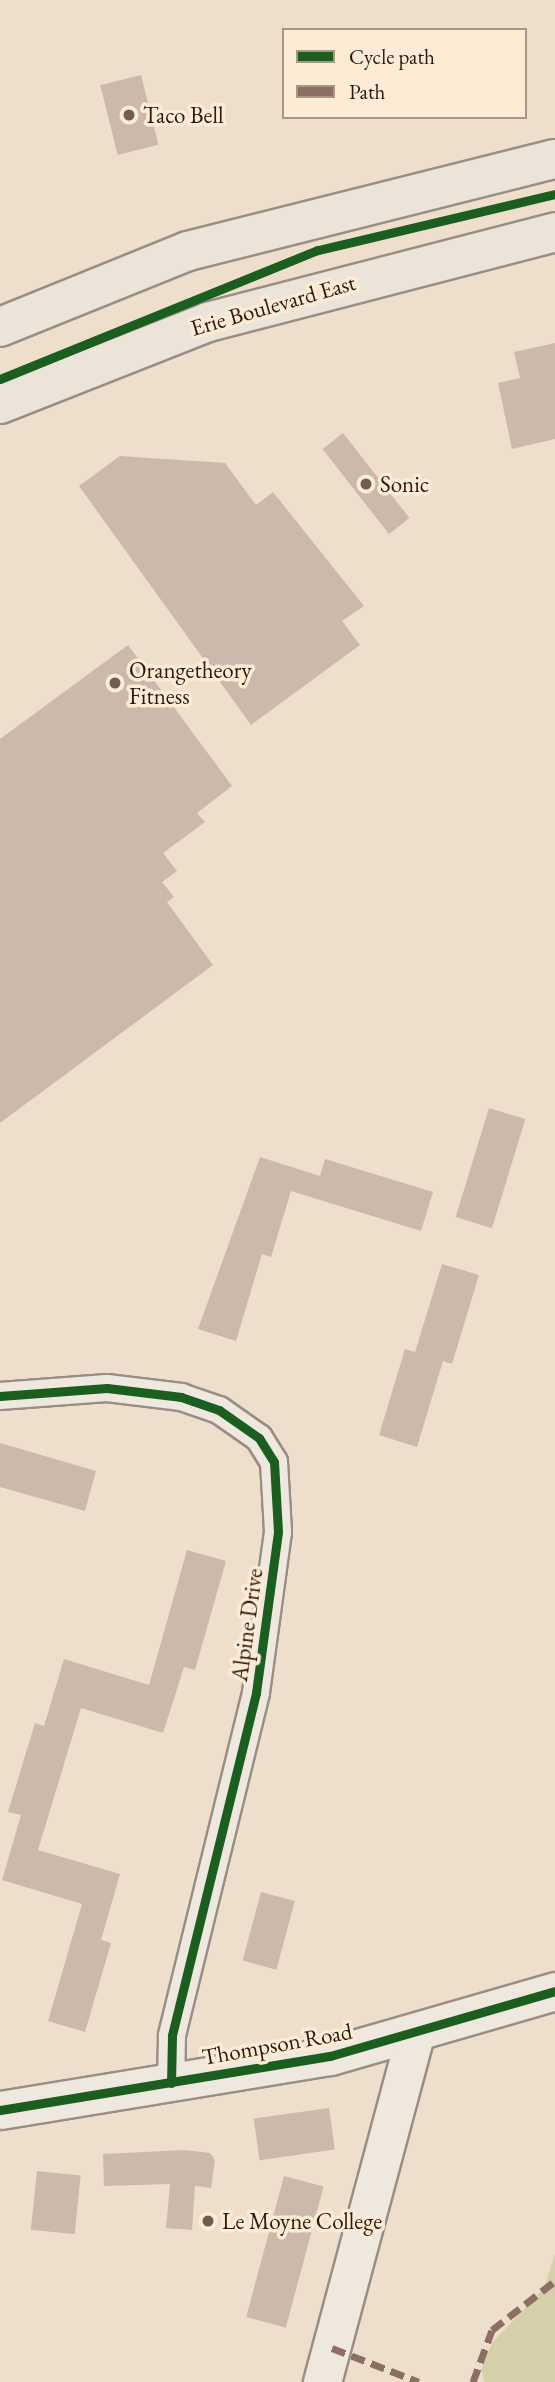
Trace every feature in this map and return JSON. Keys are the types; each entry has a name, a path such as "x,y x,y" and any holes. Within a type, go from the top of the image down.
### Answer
{"main road":[{"path":"0,327 188,251 555,159"},
{"name":"Erie Boulevard East","path":"0,404 208,322 555,232"}],"street":[{"name":"Alpine Drive","path":"0,1396 107,1388 181,1396 219,1410 259,1437 274,1462 278,1532 256,1693 172,2036 171,2083"},
{"name":"Thompson Road","path":"0,2110 330,2056 415,2035 555,1991"},
{"path":"322,2382 415,2035"}],"shaded area":[{"path":"555,2254 555,2382 485,2382 481,2370 492,2343 544,2288"}],"building":[{"name":"Taco Bell","path":"141,75 158,145 118,155 100,85"},
{"path":"555,343 555,439 512,449 498,383 520,378 514,352"},
{"name":"Sonic","path":"343,433 409,518 389,534 323,449"},
{"path":"120,456 225,463 256,505 273,492 364,606 342,621 360,645 251,725 79,486"},
{"path":"128,645 232,786 197,813 205,822 163,853 177,871 162,882 174,897 167,902 213,965 0,1123 0,739"},
{"path":"489,1108 525,1119 492,1228 456,1217"},
{"path":"260,1157 320,1176 325,1159 433,1192 421,1231 291,1191 271,1257 262,1254 236,1341 198,1329"},
{"path":"442,1264 479,1275 452,1364 443,1361 417,1447 379,1435 405,1349 415,1352"},
{"path":"0,1443 96,1471 85,1511 0,1487"},
{"path":"187,1550 226,1561 195,1670 184,1667 163,1733 81,1708 38,1850 120,1874 101,1940 111,1943 85,2032 48,2021 82,1904 2,1880 21,1815 8,1812 35,1723 44,1726 64,1659 149,1685"},
{"path":"261,1892 295,1901 276,1970 243,1961"},
{"path":"329,2108 335,2150 260,2160 254,2119"},
{"path":"185,2150 210,2153 215,2160 211,2188 195,2186 192,2230 166,2228 170,2184 104,2186 103,2154"},
{"path":"37,2171 81,2176 75,2234 31,2230"},
{"path":"284,2176 324,2187 286,2328 246,2317"}],"marked path":[{"path":"473,2382 492,2330 555,2281"},
{"path":"332,2348 419,2382"}],"cycle path":[{"path":"0,379 318,250 555,194"},
{"path":"0,1396 107,1388 181,1397 219,1410 259,1438 274,1462 278,1532 256,1693 172,2036 171,2083"},
{"path":"0,2110 330,2056 555,1991"}],"place":[{"name":"Taco Bell","path":"129,115"},
{"name":"Sonic","path":"366,484"},
{"name":"Orangetheory Fitness","path":"115,683"},
{"name":"Le Moyne College","path":"208,2221"}]}
